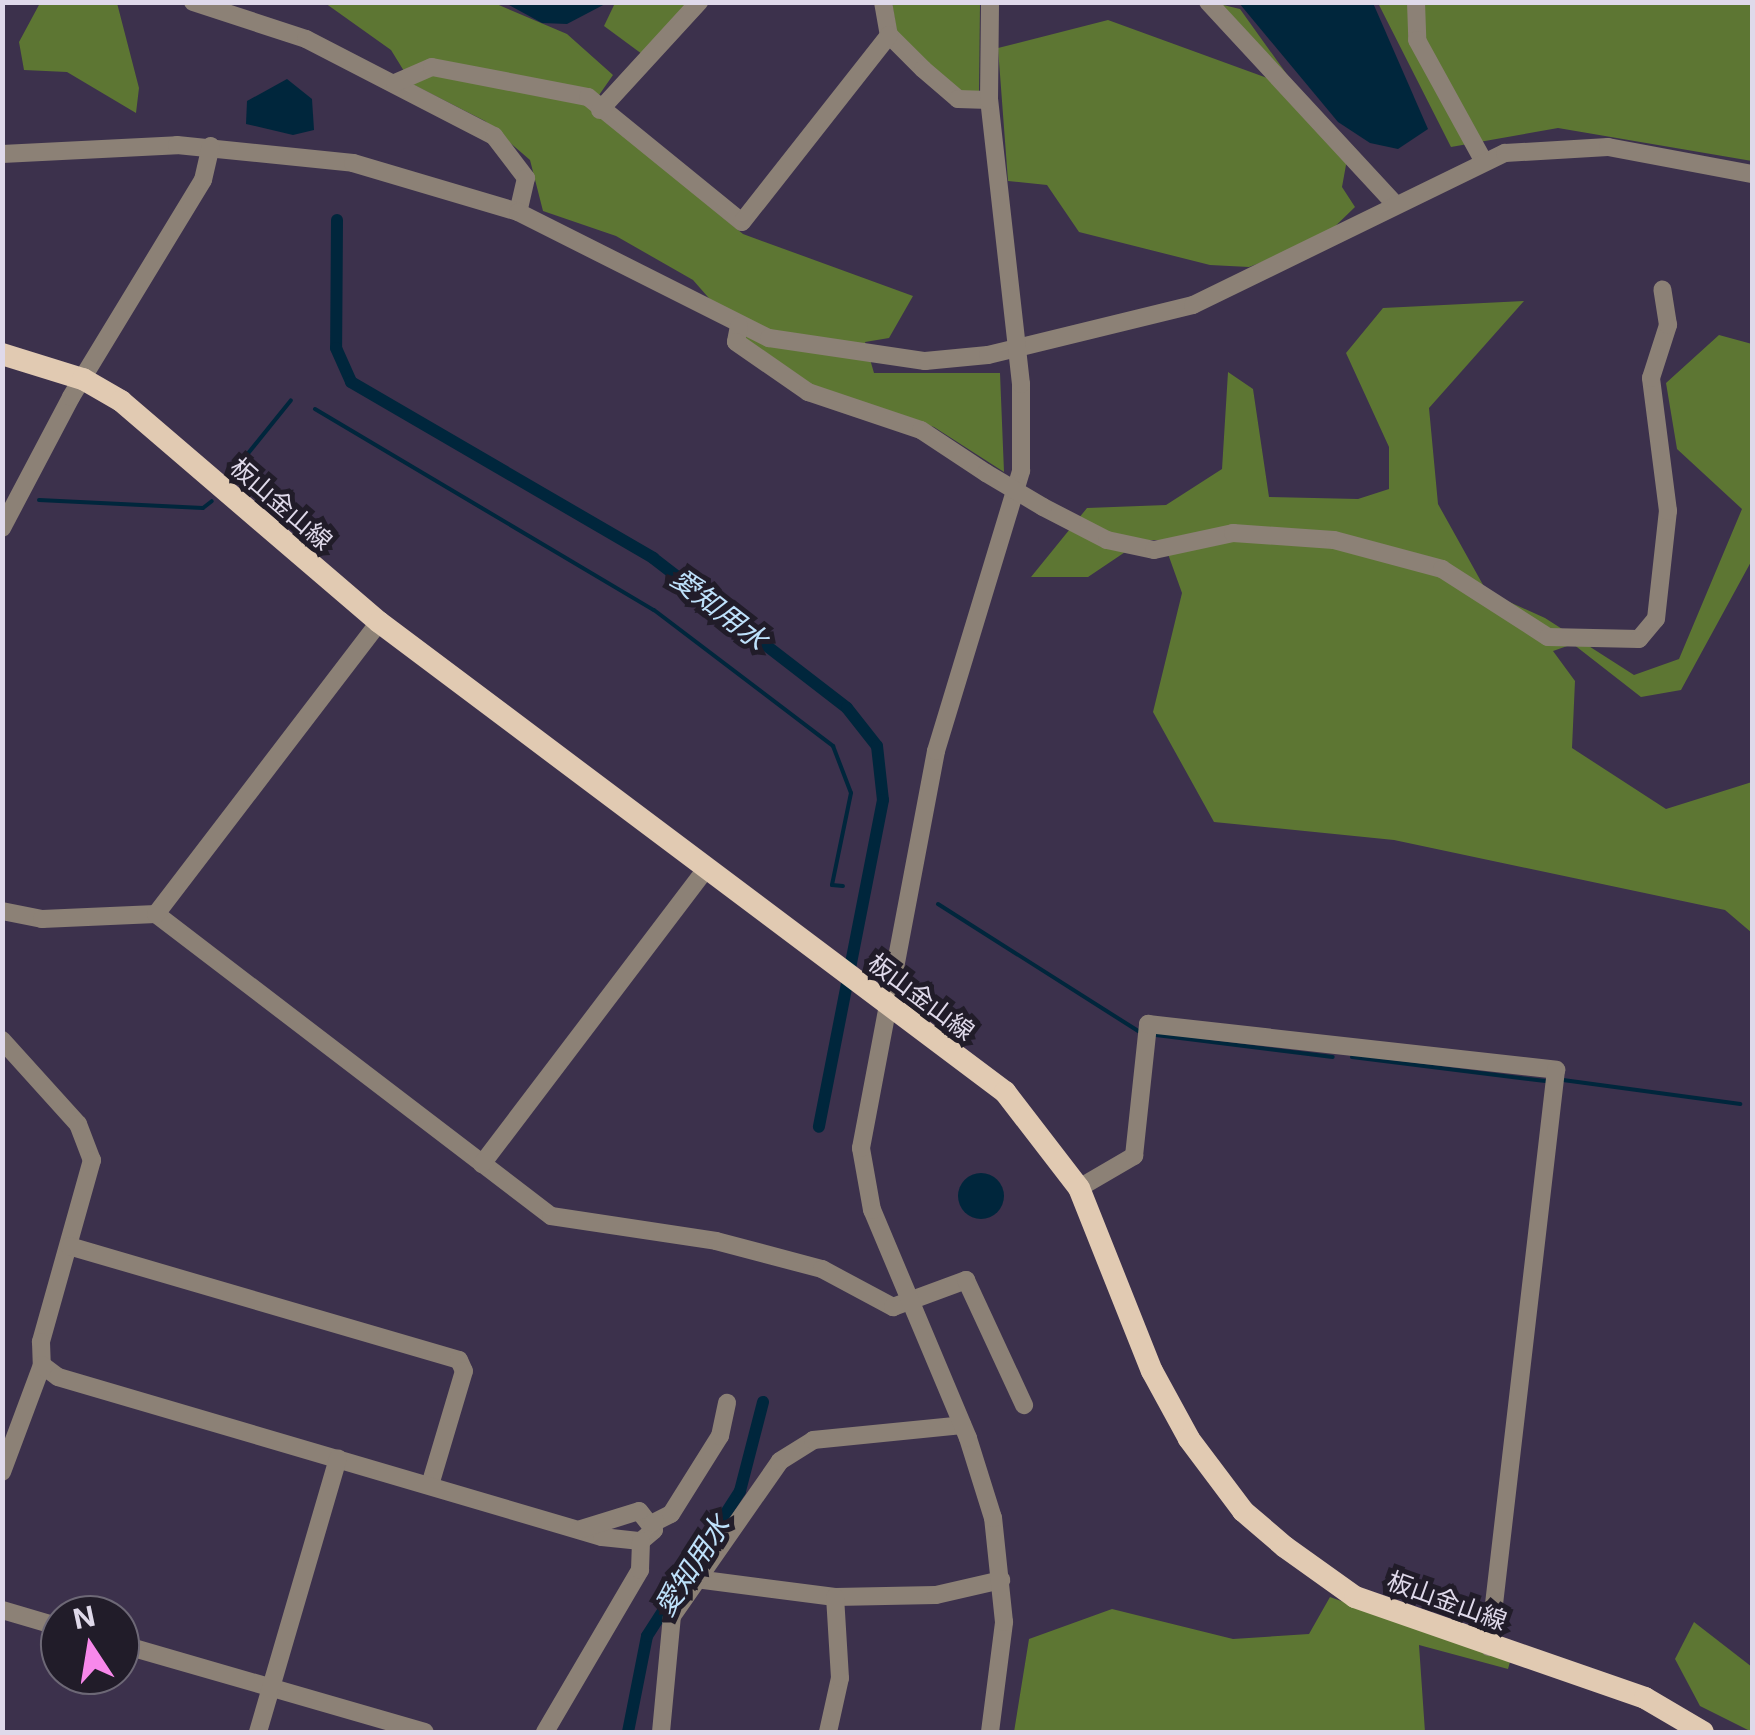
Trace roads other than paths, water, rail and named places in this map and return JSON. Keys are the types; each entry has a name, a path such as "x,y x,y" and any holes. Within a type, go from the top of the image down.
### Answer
{"main road":[{"name":"板山金山線","path":"2,354 83,379 167,438 378,622 704,871 1006,1092 1079,1188 1152,1371 1188,1438 1244,1511 1354,1597 1489,1647 1646,1698 1703,1732"}],"street":[{"path":"193,2 306,39 396,83 512,152 526,178 518,212"},
{"path":"600,110 699,2"},
{"path":"883,2 889,36 958,99 989,100"},
{"path":"990,2 989,100 1024,432 1016,506 945,715 886,1006 862,1166 989,1502 1000,1580 1003,1646 990,1732"},
{"path":"1208,2 1395,204"},
{"path":"1416,2 1417,40 1483,160"},
{"path":"396,83 432,68 573,91 742,222 889,36"},
{"path":"2,154 211,146 353,163 518,212 739,326 808,348 886,359 1014,349 1208,299 1321,250 1395,204 1483,160 1584,145 1752,174"},
{"path":"2,528 83,379 204,180 211,146"},
{"path":"739,326 736,342 808,392 921,430 1043,507 1107,540 1154,550 1234,533 1334,540 1442,570 1548,637 1639,639 1656,619 1668,512 1651,378 1668,325 1662,290"},
{"path":"156,914 378,622"},
{"path":"482,1164 704,871"},
{"path":"2,912 42,919 156,914 550,1216 716,1241 822,1269 893,1306 966,1280 1024,1404"},
{"path":"1079,1188 1134,1156 1148,1024 1556,1070 1489,1647"},
{"path":"2,1040 78,1124 92,1160 42,1365 7,1443 2,1472"},
{"path":"69,1246 458,1360 464,1371 430,1485"},
{"path":"42,1365 58,1376 581,1529 641,1541"},
{"path":"545,1732 640,1570 641,1541 653,1522 670,1514 720,1436 728,1403"},
{"path":"662,1732 666,1631 696,1579 794,1448 962,1425"},
{"path":"258,1732 338,1458"},
{"path":"581,1529 634,1511 653,1522"},
{"path":"696,1579 835,1597 936,1596 1000,1580"},
{"path":"828,1732 841,1661 835,1597"},
{"path":"2,1610 40,1621"},
{"path":"140,1650 426,1732"}],"water":[{"path":"505,3 607,3 567,24 542,23"},
{"path":"1239,3 1373,3 1428,129 1398,149 1370,143 1338,122"},
{"path":"287,79 312,99 314,130 293,135 246,124 247,101"},
{"path":"981,1173 997,1180 1004,1196 997,1212 981,1219 965,1212 958,1196 965,1180"}],"waterway":[{"name":"愛知用水","path":"337,220 336,348 351,382 653,558 847,708 877,746 883,800 819,1127"},
{"path":"233,472 291,400"},
{"path":"315,409 654,610 833,746 851,793 832,885 843,886"},
{"path":"39,500 203,508 212,501"},
{"path":"938,904 1140,1032"},
{"path":"1156,1035 1333,1057"},
{"path":"1352,1057 1546,1081"},
{"path":"1563,1080 1740,1104"},
{"name":"愛知用水","path":"628,1732 647,1636 740,1491 763,1402"}]}
